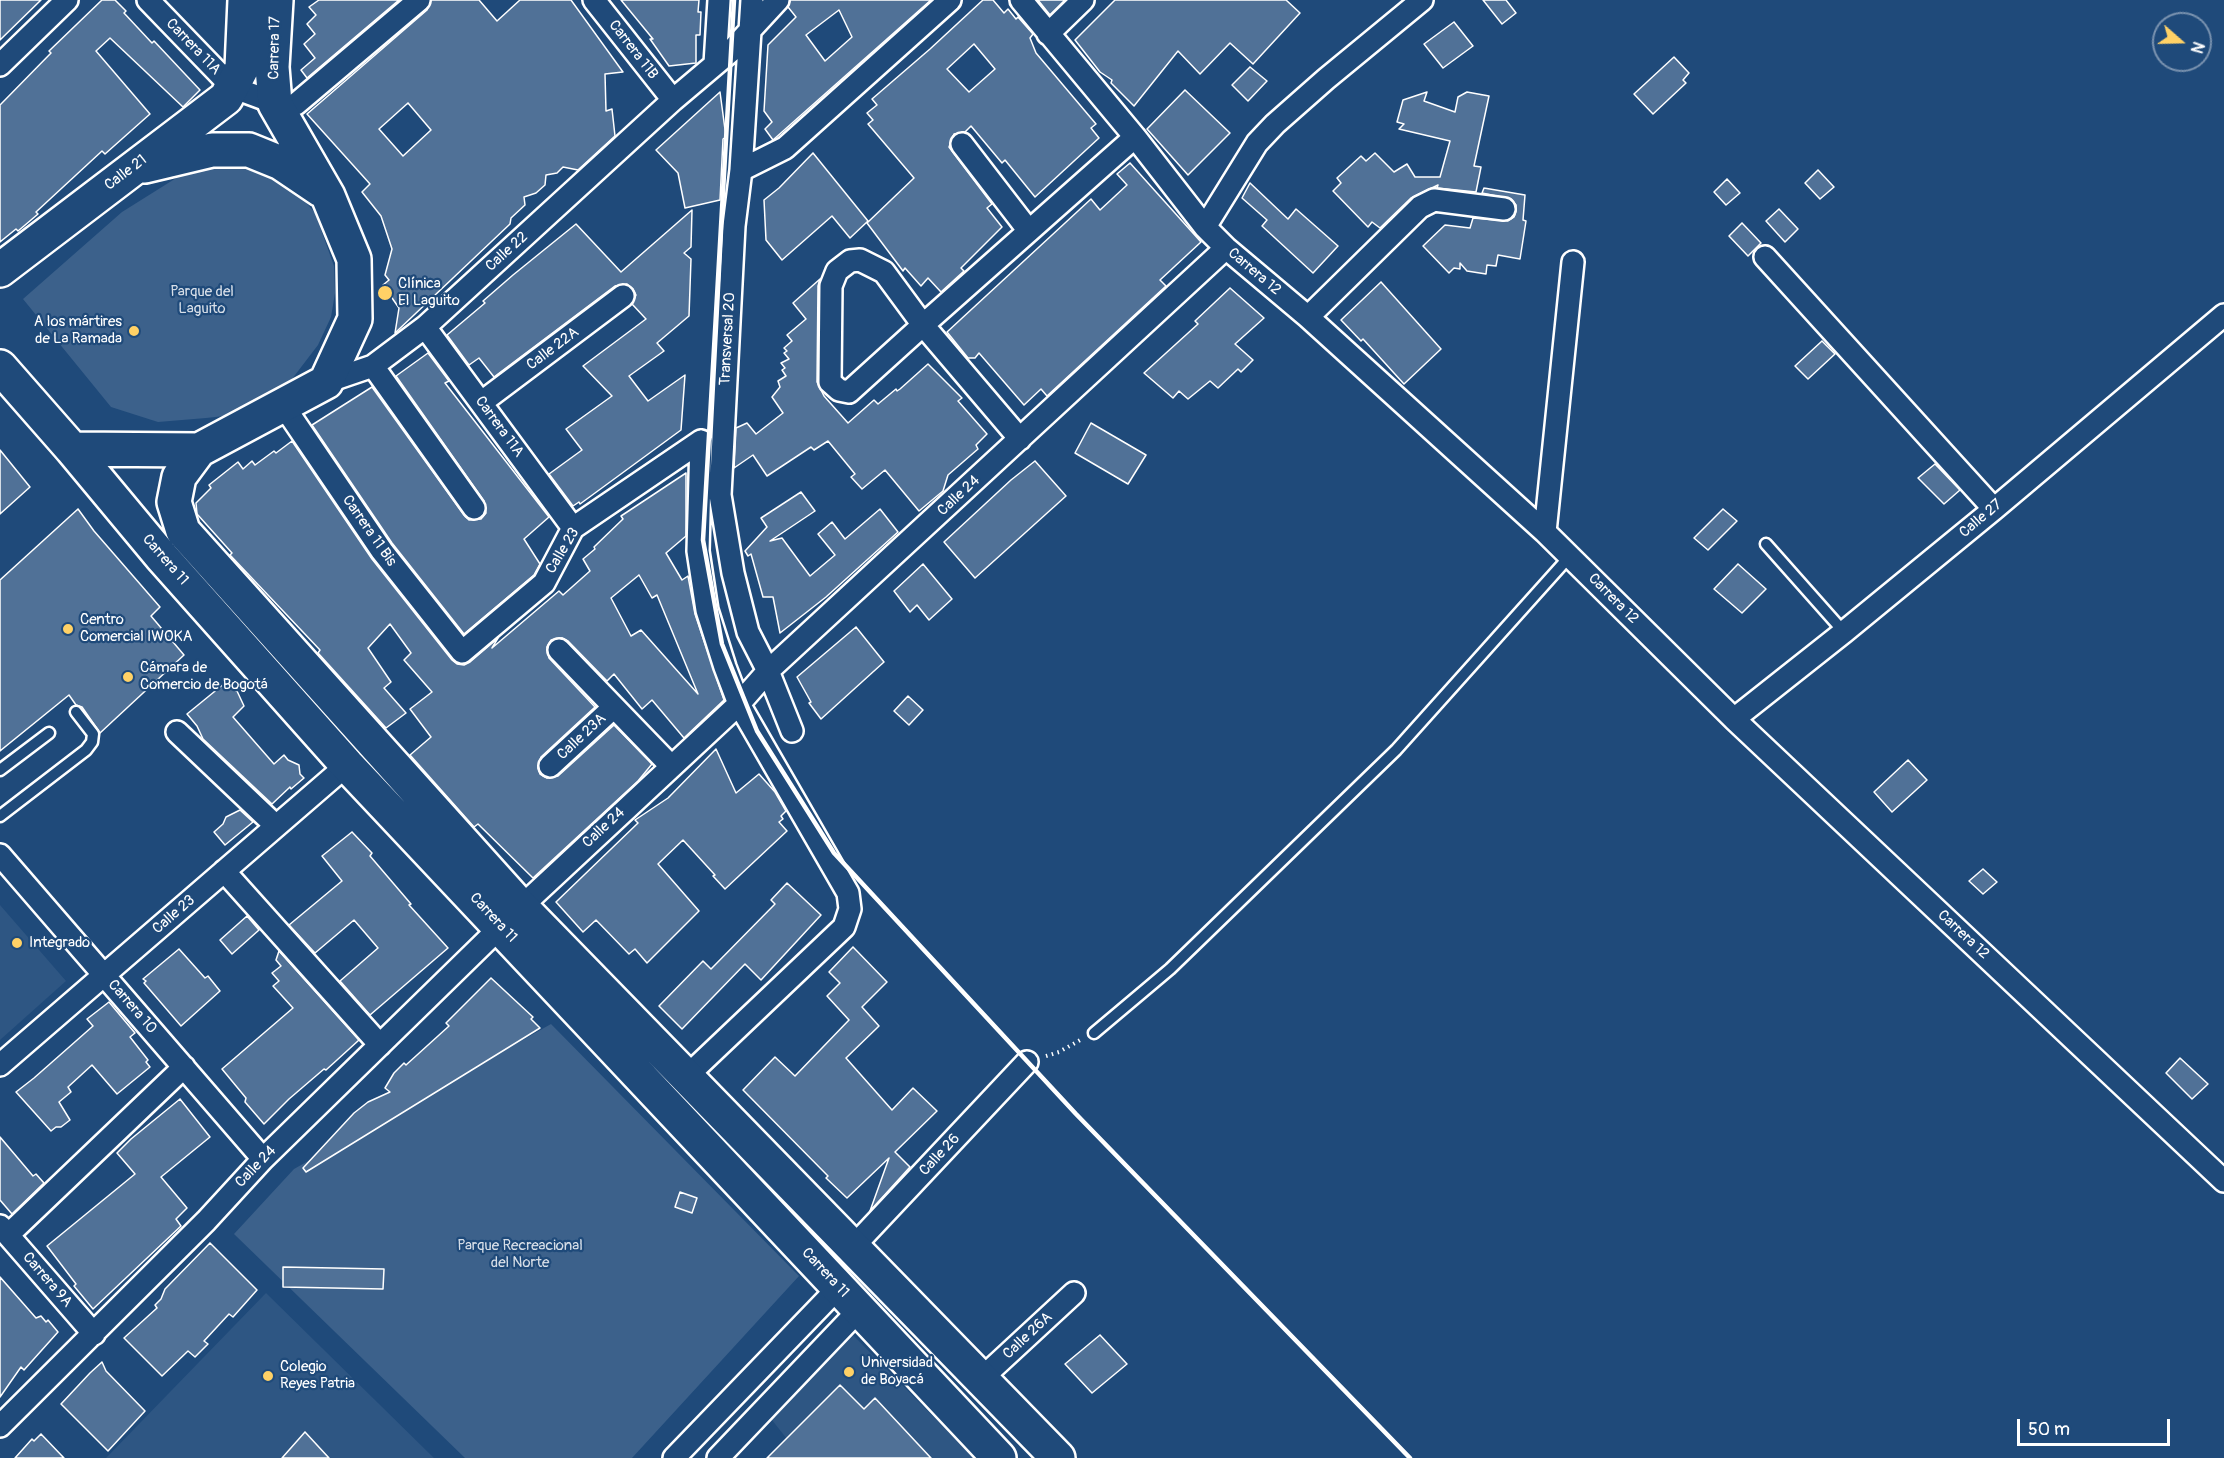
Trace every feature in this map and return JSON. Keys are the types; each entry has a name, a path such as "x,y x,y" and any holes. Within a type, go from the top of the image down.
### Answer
{"main road":[{"name":"Carrera 17","path":"237,78 245,0"},
{"name":"Carrera 17","path":"275,100 272,67 276,0"},
{"name":"Calle 21","path":"0,270 226,98 237,78"},
{"path":"275,100 328,196 354,259 355,320 326,382"},
{"path":"132,169 212,150 249,150 281,163 328,196"},
{"name":"Carrera 11","path":"0,367 161,556 347,765 686,1077 1058,1458"},
{"name":"Calle 22","path":"199,450 326,382"},
{"path":"72,449 199,450"},
{"name":"Carrera 11","path":"199,450 179,477 174,502 183,531 511,917 849,1299 999,1458"}],"street":[{"path":"0,65 67,0"},
{"name":"Carrera 11A","path":"148,0 237,78 275,100"},
{"path":"275,100 286,107 296,104 418,0"},
{"name":"Carrera 11B","path":"594,0 673,100"},
{"path":"715,64 719,0"},
{"name":"Transversal 20","path":"752,0 741,171 734,226 720,495 733,573 748,632 768,671"},
{"name":"Calle 22","path":"326,382 373,366 425,327 673,100 732,51 778,0"},
{"path":"741,171 785,148 950,0"},
{"name":"Carrera 12","path":"1021,0 1135,137 1205,227 1226,248 1308,317 1545,532 1734,719 2224,1181"},
{"path":"1048,34 1083,0"},
{"path":"1205,227 1257,143 1275,124 1422,0"},
{"path":"1020,439 923,326 884,272 860,260 850,261 837,271 831,286 830,382 839,390 849,392 923,326 1029,231 1135,137"},
{"path":"962,144 1029,231"},
{"path":"1308,317 1420,207 1434,200 1504,209"},
{"name":"Calle 24","path":"0,1426 206,1221 263,1159 511,917 739,704 768,671 1226,248"},
{"path":"1765,257 1994,509"},
{"path":"1545,532 1573,262"},
{"name":"Calle 22A","path":"482,402 623,296"},
{"name":"Calle 27","path":"1734,719 1994,509 2224,315"},
{"name":"Carrera 11A","path":"425,327 573,528"},
{"path":"373,366 474,508"},
{"name":"Carrera 11 Bis","path":"283,405 382,551 462,652"},
{"name":"Calle 23","path":"462,652 544,583 573,528 701,441 698,551 707,610 739,704"},
{"path":"559,650 671,766"},
{"path":"768,671 792,731"},
{"path":"686,1077 844,927 850,909 848,893 739,704"},
{"name":"Calle 23A","path":"550,766 614,707"},
{"path":"177,732 276,826"},
{"name":"Calle 23","path":"0,1065 347,765"},
{"name":"Carrera 10","path":"0,855 263,1159"},
{"path":"224,871 380,1045"},
{"name":"Calle 26","path":"853,1247 1027,1062"},
{"path":"4,1231 184,1067"},
{"name":"Carrera 9A","path":"4,1231 94,1334"},
{"name":"Calle 26A","path":"981,1379 1074,1293"},
{"path":"674,1458 849,1299"},
{"path":"718,1458 849,1299"}],"lane":[{"path":"1766,544 1844,632"},
{"path":"1094,1033 1170,969 1396,750 1570,556"},
{"path":"0,816 86,750 92,742 93,734 76,712"},
{"path":"0,770 49,733"}],"path":[{"path":"1027,1062 1059,1052 1094,1033"}],"shaded area":[{"name":"Integrado","path":"0,905 66,981 0,1040"},
{"name":"Colegio Reyes Patria","path":"266,1293 434,1458 106,1458"},
{"name":"Universidad de Boyacá","path":"847,1329 974,1458 802,1458 768,1415"}],"green space":[{"name":"Parque del Laguito","path":"222,162 252,170 279,181 298,193 315,213 334,266 335,293 331,317 318,345 292,379 251,413 158,422 111,407 23,299 122,212 181,175"},
{"name":"Parque Recreacional del Norte","path":"551,1024 799,1276 632,1458 465,1458 234,1234 294,1169"}],"building":[{"path":"0,0 41,0 0,40"},
{"path":"102,0 115,0 152,43 154,41 200,90 183,107 110,38 96,51 150,114 105,154 102,151 36,212 38,214 31,220 0,242 0,105 51,53 49,51"},
{"path":"319,0 399,0 307,78 301,70 315,58 304,44 315,34 307,24 316,15 309,7"},
{"path":"431,0 479,0 497,21 520,0 571,0 623,72 605,74 606,111 612,109 615,136 578,170 563,167 557,173 546,175 545,185 536,193 524,197 525,205 511,218 510,224 395,333 399,308 383,285 389,280 385,275 392,249 381,216 362,192 370,184 307,114 427,10","holes":["408,103 431,130 403,156 379,129"]},
{"path":"621,0 699,0 700,35 696,35 696,63 669,66 650,39 653,39"},
{"path":"790,0 931,0 773,140 765,129 772,122 764,111 768,45 796,17 788,7","holes":["839,10 852,37 825,61 806,35"]},
{"path":"983,0 993,0 1004,13 1008,9 1016,19 1018,17 1033,34 1030,38 1036,53 1096,124 1091,128 1099,138 1035,197 1005,160 1002,163 971,126 965,132 954,134 949,147 992,204 987,208 1002,227 961,268 964,271 941,292 928,278 921,286 905,268 903,271 867,223 914,178 868,124 873,120 867,113 877,105 872,99","holes":["974,44 995,69 969,92 947,69"]},
{"path":"1038,0 1065,0 1050,15"},
{"path":"1115,0 1286,0 1300,13 1253,64 1230,43 1200,74 1178,51 1134,106 1111,83 1112,80 1100,72 1075,40"},
{"path":"1483,0 1506,0 1516,13 1502,24"},
{"path":"1454,22 1473,46 1443,68 1424,44"},
{"path":"1674,57 1689,73 1683,80 1686,83 1653,114 1634,94"},
{"path":"1250,67 1267,81 1248,101 1232,85"},
{"path":"1185,90 1230,133 1188,175 1147,129"},
{"path":"720,92 726,137 723,139 720,200 685,208 678,173 656,150"},
{"path":"1427,92 1424,101 1455,112 1458,97 1467,92 1489,96 1474,166 1481,167 1476,192 1437,188 1438,185 1411,198 1380,228 1372,222 1368,227 1333,191 1341,183 1337,178 1361,156 1366,161 1375,153 1394,172 1407,164 1415,177 1440,177 1450,141 1399,129 1404,124 1397,122 1403,100"},
{"path":"813,153 868,221 850,238 832,216 782,260 766,240 764,200"},
{"path":"1130,163 1201,242 1160,280 1166,286 1047,396 1041,389 1024,405 979,353 975,358 968,358 947,332 1091,199 1100,210 1127,185 1117,174"},
{"path":"1818,170 1834,187 1820,199 1805,183"},
{"path":"1727,179 1740,193 1726,205 1714,192"},
{"path":"1250,183 1288,219 1296,209 1338,246 1313,273 1262,226 1267,220 1242,198"},
{"path":"1484,188 1525,195 1523,220 1526,221 1520,259 1498,255 1496,266 1487,265 1486,274 1467,271 1460,263 1460,269 1454,268 1449,273 1423,246 1445,225 1470,228 1473,218 1508,221 1514,217 1516,205 1511,199 1482,193"},
{"path":"1779,209 1798,229 1785,242 1766,221"},
{"path":"692,210 691,247 684,253 691,259 689,316 657,343 664,351 629,376 648,401 685,375 681,430 580,504 579,502 573,506 549,474 582,450 566,429 612,396 583,366 646,319 632,304 636,295 633,289 627,284 615,286 494,377 479,358 469,365 447,335 485,303 483,301 513,275 576,224 621,272"},
{"path":"1742,223 1761,243 1748,256 1729,236"},
{"path":"820,279 817,382 824,396 848,423 874,400 878,404 896,389 897,391 900,389 928,364 962,398 958,401 987,434 976,445 978,449 948,475 943,491 919,511 885,470 862,489 851,477 855,474 828,441 814,450 811,447 767,476 753,455 734,468 736,428 747,423 756,434 783,413 772,397 780,387 778,381 786,376 782,370 785,368 781,363 789,359 784,353 787,351 784,348 792,341 787,335 806,319 793,303"},
{"path":"1381,282 1441,349 1404,384 1363,339 1361,341 1341,320"},
{"path":"1230,288 1264,318 1235,344 1253,360 1241,372 1238,369 1218,388 1210,381 1188,399 1179,391 1173,398 1144,373 1198,324 1195,321"},
{"path":"1822,341 1835,354 1808,379 1795,366"},
{"path":"428,353 449,381 445,383 549,517 524,539 540,564 534,575 464,634 392,543 312,425 372,387 464,515 469,520 481,519 486,513 484,501 396,376"},
{"path":"1091,423 1146,455 1128,484 1075,453"},
{"path":"292,441 372,559 452,660 464,665 498,638 492,648 559,591 563,595 590,571 583,559 623,519 621,516 686,473 686,536 666,553 682,580 688,576 695,614 724,700 684,738 652,700 642,709 614,674 607,681 568,641 562,638 551,640 547,647 549,658 595,707 541,757 538,768 540,774 547,778 558,776 614,725 652,764 638,781 533,878 478,824 474,827 410,755 431,737 410,709 432,692 404,660 411,653 390,624 368,648 391,682 384,688 406,713 386,728 318,653 320,650 230,555 232,553 197,514 196,503 211,488 209,485 238,462 243,469 252,461 255,465 274,451 276,453","holes":["639,575 652,598 657,595 698,694 641,630 631,636 611,598"]},
{"path":"0,450 30,487 0,514"},
{"path":"1035,461 1066,496 975,578 944,542"},
{"path":"1935,464 1960,490 1944,504 1918,478"},
{"path":"801,492 815,511 770,541 782,538 810,576 835,555 818,534 832,522 845,539 880,509 898,532 826,597 780,633 773,597 763,597 751,554 748,556 745,551 767,527 761,518"},
{"name":"Centro Comercial IWOKA","path":"78,509 94,531 160,607 151,616 184,655 100,733 82,707 76,705 69,695 0,751 0,580"},
{"path":"1723,509 1737,521 1708,550 1694,538"},
{"path":"923,564 952,599 929,620 917,605 910,612 894,591"},
{"path":"1738,564 1766,589 1742,613 1714,589"},
{"path":"856,627 884,662 821,719 809,703 811,702 797,677"},
{"path":"225,683 229,688 237,691 244,706 233,717 274,764 284,755 288,760 299,765 300,774 304,778 291,789 290,787 272,804 203,739 197,726 187,714"},
{"path":"908,696 923,710 909,725 894,711"},
{"path":"716,749 736,793 759,774 775,792 786,811 779,822 787,831 725,889 683,840 658,864 699,911 647,963 635,949 629,954 596,920 583,932 556,902 638,823 635,820 668,798"},
{"path":"1908,760 1927,780 1892,812 1874,792"},
{"path":"240,810 253,822 225,845 214,832 223,824 226,817"},
{"path":"352,832 372,853 370,856 411,904 409,905 448,948 370,1015 340,981 378,948 354,920 315,953 289,925 342,881 322,856"},
{"path":"1983,869 1997,882 1983,894 1969,881"},
{"path":"787,883 821,915 761,980 745,964 682,1029 659,1006 703,961 711,969 775,904 771,900"},
{"path":"247,916 259,930 232,954 220,940"},
{"path":"853,947 887,982 862,1007 879,1026 846,1058 892,1110 913,1088 937,1111 895,1152 910,1167 870,1211 889,1158 847,1198 743,1090 775,1057 795,1076 849,1020 827,996 840,983 829,972"},
{"path":"179,949 205,978 208,976 220,991 181,1026 143,979"},
{"path":"279,951 359,1040 289,1099 264,1124 222,1069 293,1008 273,986 279,981 272,973 281,966 276,960"},
{"path":"491,978 533,1017 531,1019 540,1028 306,1172 303,1168 354,1113 368,1102 390,1092 385,1088 394,1073 449,1026 446,1023"},
{"path":"109,1002 135,1033 130,1037 148,1060 146,1062 150,1067 117,1094 92,1065 68,1087 71,1092 59,1102 70,1120 51,1131 16,1092 93,1026 87,1019"},
{"path":"2180,1058 2208,1084 2192,1099 2166,1073"},
{"path":"180,1099 210,1137 161,1177 187,1208 176,1219 181,1226 93,1309 47,1246 135,1174 117,1153"},
{"path":"0,1137 33,1176 36,1174 44,1183 12,1214 0,1200"},
{"path":"680,1192 697,1198 692,1213 675,1207"},
{"path":"210,1243 257,1290 233,1317 229,1314 204,1341 208,1344 195,1357 188,1351 162,1376 124,1338 157,1308 155,1305 161,1299 165,1289"},
{"path":"283,1267 384,1269 383,1289 283,1287"},
{"path":"0,1277 36,1318 41,1316 46,1322 48,1320 58,1332 24,1370 21,1367 0,1397"},
{"path":"1100,1335 1127,1364 1092,1393 1065,1364"},
{"path":"102,1362 106,1371 145,1411 108,1451 61,1404"},
{"path":"840,1385 864,1409 875,1398 931,1458 767,1458"},
{"path":"305,1432 329,1458 282,1458"},
{"path":"41,1434 64,1458 15,1458 32,1439 34,1441"}],"railway":[{"path":"734,0 703,540 722,644 757,731 834,853 1076,1114 1410,1458"}],"place":[{"name":"Clínica El Laguito","path":"385,293"},
{"name":"A los mártires de La Ramada","path":"134,331"},
{"name":"Centro Comercial IWOKA","path":"68,629"},
{"name":"Cámara de Comercio de Bogotá","path":"128,677"},
{"name":"Integrado","path":"17,943"},
{"name":"Universidad de Boyacá","path":"849,1372"},
{"name":"Colegio Reyes Patria","path":"268,1376"}]}
